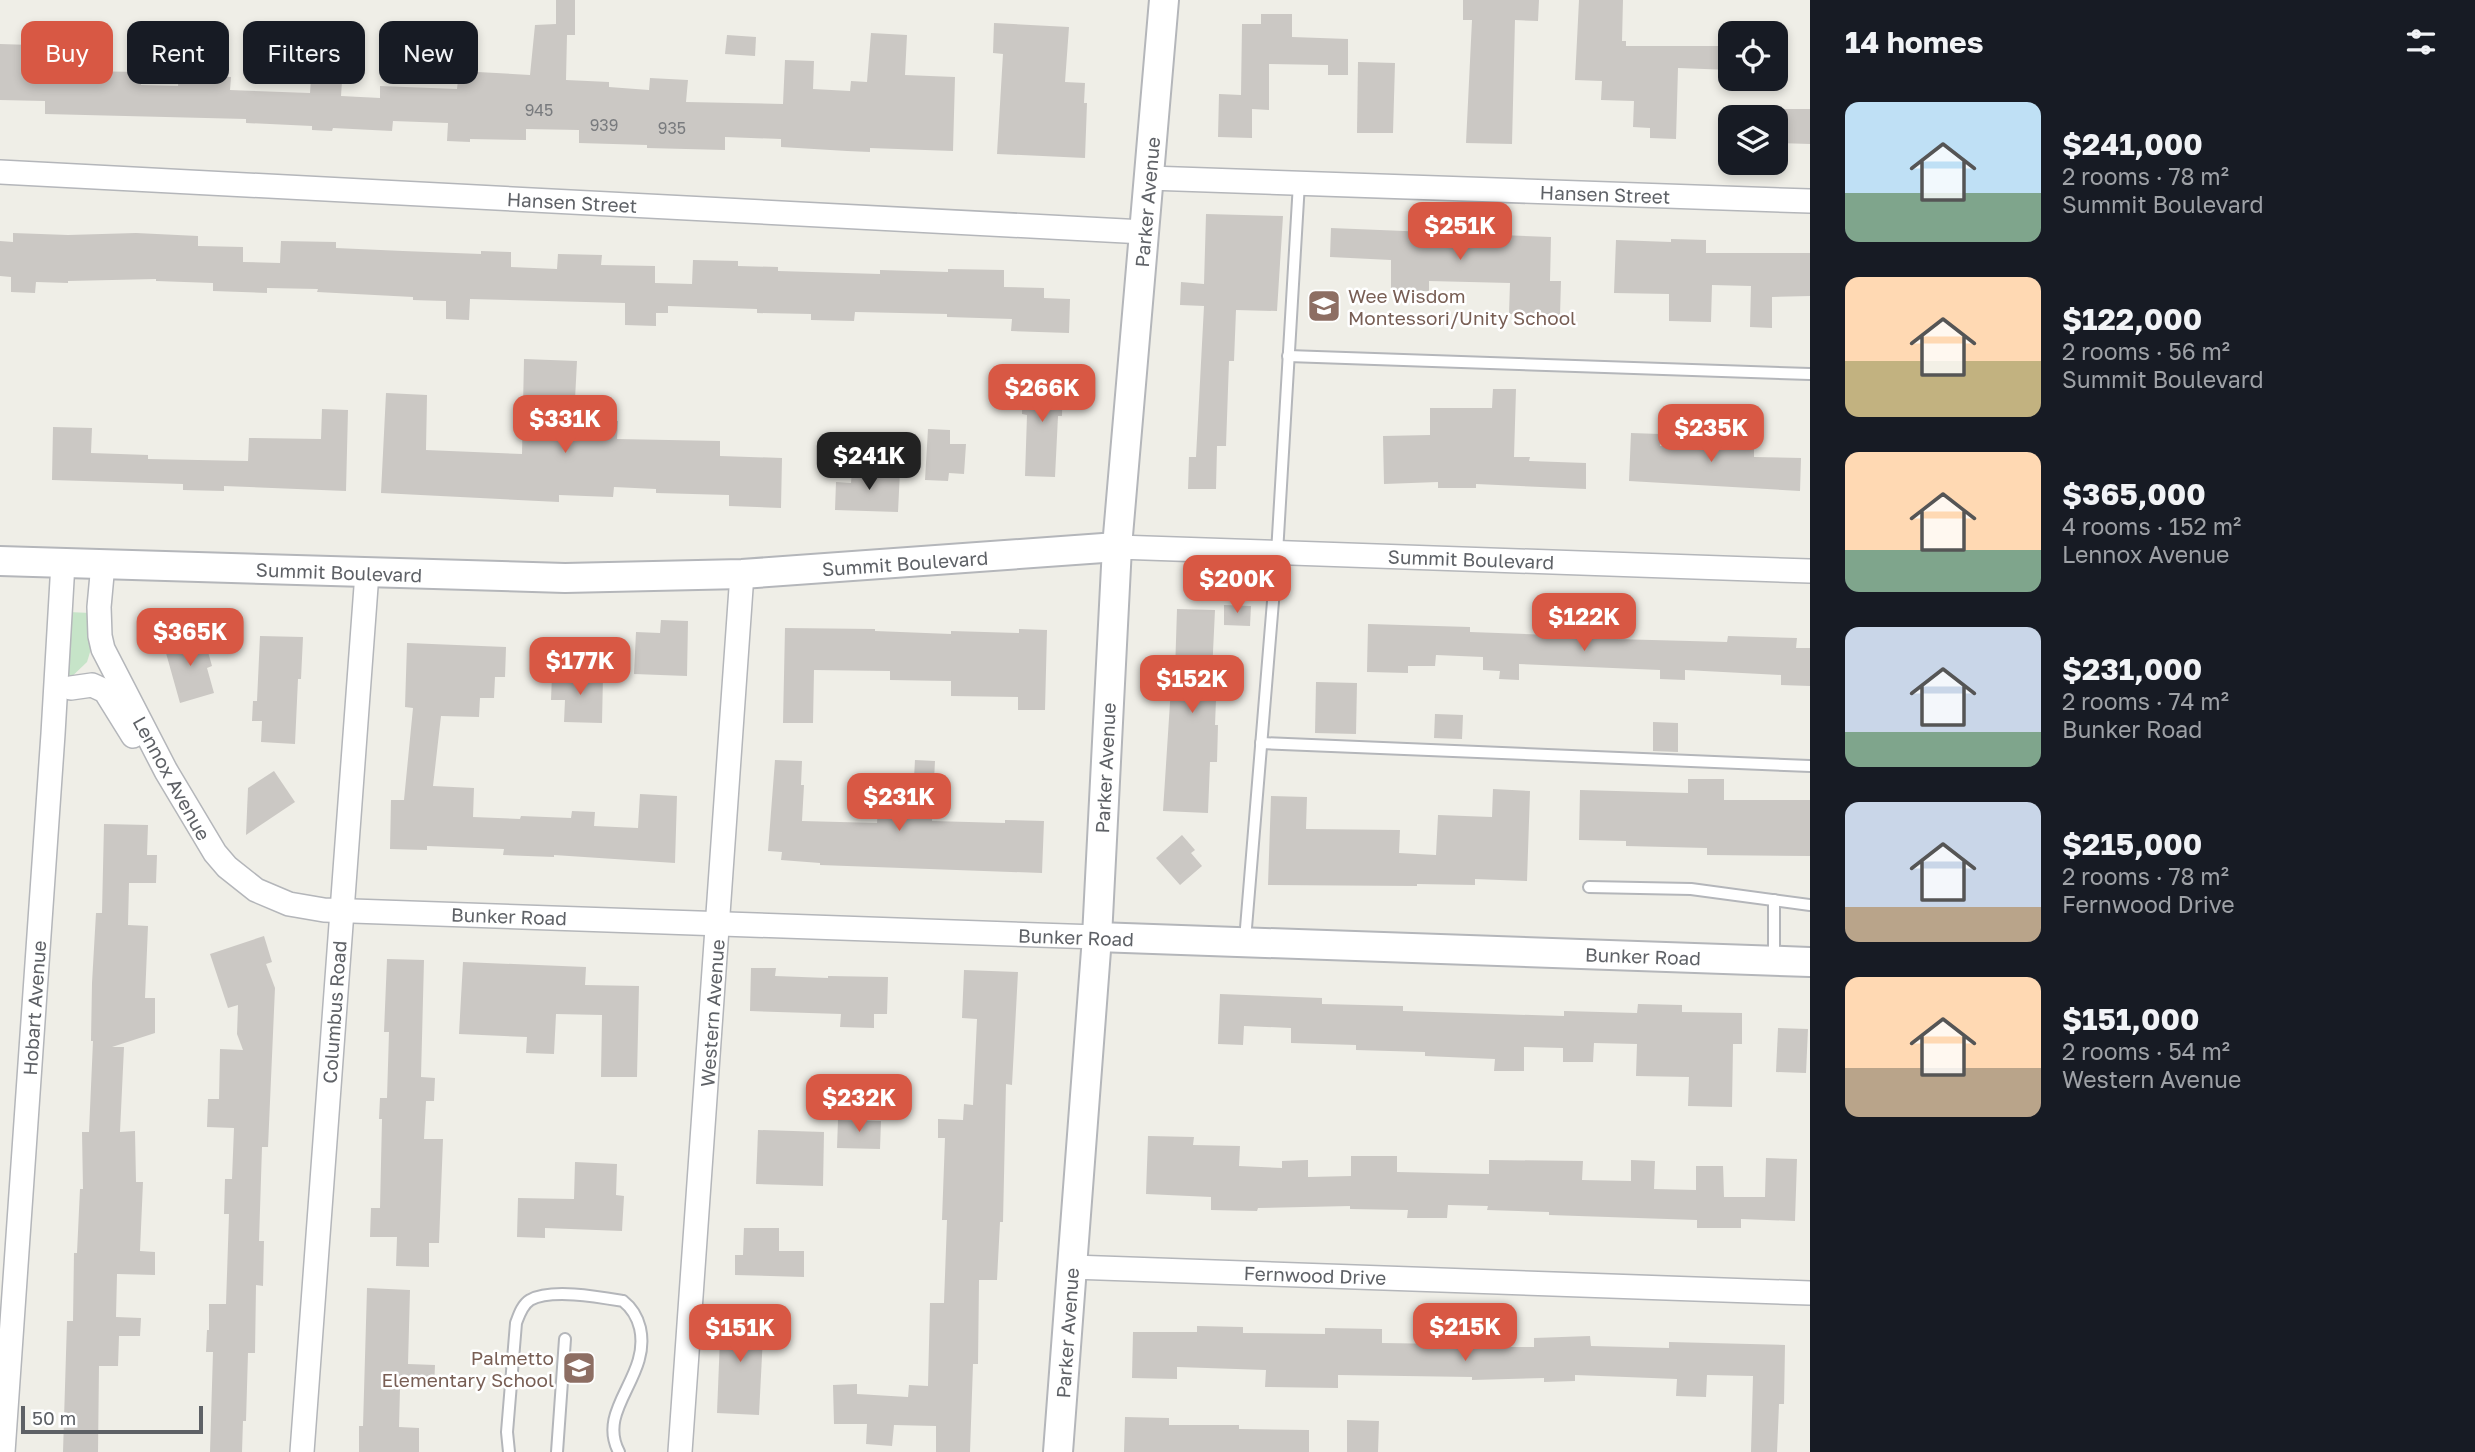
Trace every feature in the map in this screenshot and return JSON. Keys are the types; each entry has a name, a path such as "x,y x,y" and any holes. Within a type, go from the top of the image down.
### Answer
{"street":[{"name":"Parker Avenue","path":"1058,1452 1097,937 1117,547 1164,0"},
{"name":"Hansen Street","path":"0,172 1144,232"},
{"name":"Hansen Street","path":"1149,178 1810,201"},
{"name":"Summit Boulevard","path":"0,561 565,578 742,574 1117,547 1810,571"},
{"name":"Hobart Avenue","path":"4,1452 63,563"},
{"name":"Lennox Avenue","path":"103,564 99,607 103,649 166,771 215,853 227,867 256,890 280,901 307,908 342,910"},
{"name":"Columbus Road","path":"302,1452 367,573"},
{"name":"Western Avenue","path":"680,1452 742,574"},
{"path":"53,734 71,688 99,664 103,649"},
{"path":"71,688 92,685 105,691 134,738 166,771"},
{"name":"Bunker Road","path":"342,910 1810,962"},
{"name":"Fernwood Drive","path":"1072,1266 1810,1293"}],"lane":[{"path":"1245,943 1277,552 1299,183"},
{"path":"1288,356 1810,374"},
{"path":"1261,743 1810,766"},
{"path":"1589,887 1692,889 1810,905"},
{"path":"1774,900 1774,961"},
{"path":"509,1452 507,1432 516,1323 521,1310 530,1301 562,1294 623,1301 631,1307 638,1321 641,1352 638,1368 614,1418 614,1443 619,1452"},
{"path":"557,1452 565,1339"}],"green space":[{"path":"68,612 91,613 91,649 87,662 65,683"}],"building":[{"path":"556,0 575,0 575,35 567,35 566,80 609,82 609,87 649,90 650,78 688,80 686,102 783,104 785,60 814,61 813,89 850,91 851,81 867,82 871,33 907,35 905,75 955,77 953,151 870,148 870,152 781,147 781,139 725,137 725,150 647,148 647,145 579,143 579,130 526,129 526,140 447,141 448,123 393,121 392,131 333,128 332,131 312,130 312,126 246,123 246,119 45,114 45,101 0,100 0,44 21,45 21,84 113,84 113,72 127,72 127,84 229,84 231,77 230,90 310,93 311,84 342,84 341,96 380,98 380,86 457,89 458,84 478,84 478,72 530,75 535,25 556,24"},
{"path":"1463,0 1539,0 1538,21 1515,20 1512,144 1466,143 1472,20 1463,20"},
{"path":"1579,0 1623,0 1622,41 1626,41 1626,46 1718,46 1718,70 1678,68 1676,139 1650,138 1650,128 1633,127 1634,101 1601,100 1602,81 1575,80"},
{"path":"1261,14 1292,14 1292,37 1348,39 1348,75 1328,75 1328,65 1269,64 1269,110 1252,109 1252,138 1218,137 1219,94 1241,95 1242,24 1261,24"},
{"path":"994,23 1069,27 1065,82 1085,83 1085,158 997,154 1003,54 993,53"},
{"path":"727,35 756,37 755,56 725,54"},
{"path":"1358,62 1395,63 1393,133 1357,133"},
{"path":"1788,109 1810,109 1810,144 1788,143"},
{"path":"1206,214 1283,216 1277,311 1236,310 1234,361 1229,361 1226,446 1217,446 1216,489 1188,489 1189,457 1196,457 1204,306 1180,305 1181,282 1204,284"},
{"path":"1331,228 1551,237 1550,281 1561,281 1560,315 1509,314 1510,283 1429,281 1429,291 1391,291 1391,260 1330,257"},
{"path":"13,233 198,236 198,246 243,247 243,262 280,263 281,241 336,242 336,248 481,254 481,251 511,252 511,267 557,269 558,254 602,255 601,265 655,266 655,283 692,284 693,260 738,261 738,266 778,267 778,271 880,274 880,270 1004,270 1004,287 1044,288 1044,298 1070,299 1069,333 1011,331 1012,319 947,317 947,314 855,312 854,321 811,320 811,314 668,306 668,313 656,313 656,326 625,325 625,303 470,299 469,320 446,319 446,301 317,292 318,289 267,288 267,293 213,291 213,283 156,279 36,282 35,293 11,292 11,277 0,276 0,241 13,242"},
{"path":"1671,239 1706,240 1706,253 1810,253 1810,296 1772,297 1772,328 1750,327 1751,286 1712,285 1711,322 1669,321 1669,294 1614,293 1616,240 1671,242"},
{"path":"524,359 577,361 574,419 618,421 617,439 720,441 720,456 782,458 781,508 729,506 729,495 656,493 656,489 614,487 613,497 559,495 559,502 381,493 386,393 427,395 426,450 522,454"},
{"path":"1023,377 1063,378 1055,477 1025,476 1027,415 1022,414"},
{"path":"1493,389 1516,389 1514,457 1530,457 1529,461 1586,463 1586,489 1476,484 1476,488 1438,488 1438,482 1384,484 1383,436 1430,435 1430,408 1492,408"},
{"path":"322,409 348,410 346,491 224,486 224,491 183,490 183,484 52,480 53,427 92,428 91,453 148,455 148,459 248,461 249,438 321,439"},
{"path":"928,429 950,430 950,444 966,444 964,474 949,473 948,481 925,480"},
{"path":"1631,433 1660,434 1660,446 1699,447 1699,436 1754,438 1754,457 1801,458 1800,491 1629,481"},
{"path":"852,470 900,471 898,512 835,510 836,482 851,483"},
{"path":"1224,605 1251,606 1250,626 1224,625"},
{"path":"1177,609 1215,610 1212,673 1217,674 1217,762 1210,762 1208,813 1163,811 1172,672 1175,672"},
{"path":"661,620 688,621 687,676 634,674 636,632 660,633"},
{"path":"1368,624 1470,627 1470,632 1577,638 1727,642 1728,636 1797,638 1796,648 1810,648 1810,686 1781,685 1781,675 1685,670 1685,680 1660,679 1660,670 1519,664 1519,680 1499,679 1500,671 1483,670 1483,657 1436,655 1435,666 1408,666 1408,673 1367,672"},
{"path":"785,628 875,629 951,634 951,631 1019,633 1019,629 1047,630 1045,710 1018,710 1018,697 951,696 951,681 890,680 890,671 814,670 813,723 783,723"},
{"path":"203,634 212,666 207,668 214,693 180,703 164,646"},
{"path":"260,636 303,637 295,744 261,742 262,721 252,721 253,701 257,701"},
{"path":"407,643 506,647 505,677 495,677 494,698 480,698 479,717 441,716 433,786 474,788 473,817 571,818 572,811 595,812 594,826 638,828 640,794 677,796 675,863 554,855 503,855 504,849 427,846 427,850 390,849 391,800 404,800 413,708 405,707"},
{"path":"552,675 603,676 602,723 564,722 565,700 551,700"},
{"path":"1316,682 1357,683 1356,734 1315,733"},
{"path":"1435,714 1463,715 1462,739 1434,738"},
{"path":"1653,722 1678,723 1678,752 1653,751"},
{"path":"775,760 802,761 802,821 877,823 879,794 913,796 915,760 935,761 932,821 1044,821 1042,873 820,865 781,860 782,852 768,851"},
{"path":"274,771 295,802 246,835 248,788"},
{"path":"1688,779 1724,779 1724,800 1810,800 1810,856 1707,855 1707,848 1626,846 1626,841 1579,840 1580,790 1688,793"},
{"path":"1493,789 1530,791 1527,881 1475,879 1475,885 1417,886 1268,885 1271,796 1307,797 1306,829 1400,830 1399,853 1436,855 1438,815 1492,817"},
{"path":"104,824 148,825 147,855 157,855 156,883 129,883 128,925 148,926 145,998 155,998 155,1033 112,1047 124,1047 120,1132 135,1131 136,1182 143,1182 140,1251 155,1252 155,1275 117,1274 116,1317 141,1318 140,1336 119,1336 118,1366 99,1366 98,1452 63,1452 67,1321 73,1321 74,1253 77,1253 80,1189 83,1189 82,1132 89,1132 93,1041 92,983 96,913 102,913"},
{"path":"1182,835 1195,850 1191,853 1202,866 1180,885 1156,858"},
{"path":"264,936 272,962 266,964 275,988 268,1147 262,1147 259,1241 264,1241 263,1286 256,1285 255,1353 248,1353 246,1421 243,1421 242,1452 210,1452 213,1352 206,1352 207,1330 209,1304 226,1304 229,1214 224,1214 225,1179 232,1179 234,1128 207,1127 208,1099 219,1099 220,1049 243,1050 237,1034 238,1005 228,1008 210,954"},
{"path":"387,959 424,960 421,1077 435,1078 434,1101 426,1101 424,1139 443,1139 439,1243 429,1243 429,1267 396,1266 397,1237 370,1237 371,1208 380,1208 380,1098 387,1098 389,1032 384,1032"},
{"path":"463,962 586,967 585,985 639,986 637,1077 601,1077 602,1015 556,1014 554,1054 526,1053 527,1037 459,1034"},
{"path":"751,968 776,968 775,976 888,977 887,1014 874,1014 874,1028 840,1027 841,1014 750,1011"},
{"path":"964,970 1018,972 1012,1085 1006,1084 1003,1222 1000,1222 997,1280 979,1280 978,1364 973,1364 970,1452 936,1452 936,1426 894,1425 892,1446 866,1444 867,1424 834,1424 833,1385 857,1384 857,1394 908,1397 909,1385 928,1386 930,1303 944,1303 947,1220 942,1220 945,1138 938,1138 938,1119 963,1120 964,1104 973,1105 977,1019 962,1018"},
{"path":"1220,994 1322,998 1322,1004 1403,1006 1403,1011 1564,1016 1564,1011 1637,1013 1638,1004 1682,1005 1682,1012 1742,1013 1742,1044 1733,1044 1732,1107 1688,1106 1689,1077 1636,1076 1637,1044 1594,1043 1593,1062 1563,1062 1563,1048 1524,1047 1524,1071 1494,1071 1495,1059 1425,1056 1425,1052 1356,1050 1356,1045 1291,1043 1291,1028 1244,1026 1243,1045 1218,1044"},
{"path":"1778,1028 1808,1029 1806,1073 1776,1072"},
{"path":"838,1120 881,1121 880,1149 837,1148"},
{"path":"758,1130 824,1132 823,1186 756,1184"},
{"path":"1148,1136 1194,1137 1193,1145 1240,1146 1239,1166 1282,1168 1282,1161 1308,1160 1308,1177 1351,1176 1351,1156 1397,1156 1397,1172 1489,1174 1489,1160 1583,1161 1582,1180 1631,1181 1631,1160 1655,1161 1654,1189 1696,1190 1696,1166 1723,1166 1724,1197 1765,1197 1766,1158 1797,1159 1795,1221 1741,1219 1741,1228 1697,1228 1697,1220 1549,1215 1549,1212 1487,1210 1488,1206 1448,1205 1447,1218 1407,1218 1408,1210 1350,1209 1350,1206 1258,1208 1257,1211 1211,1210 1211,1197 1146,1194"},
{"path":"575,1162 617,1164 616,1195 624,1196 622,1231 545,1228 545,1238 517,1237 518,1198 574,1199"},
{"path":"744,1228 779,1228 779,1251 804,1251 804,1277 735,1275 735,1255 743,1255"},
{"path":"367,1288 410,1290 408,1364 435,1365 434,1389 400,1388 399,1427 419,1428 419,1452 359,1452 359,1426 363,1426"},
{"path":"721,1313 764,1316 759,1415 717,1413"},
{"path":"1197,1326 1243,1327 1243,1333 1325,1334 1325,1328 1382,1329 1382,1343 1448,1344 1448,1347 1534,1347 1534,1338 1590,1336 1591,1346 1669,1348 1669,1342 1785,1345 1784,1404 1779,1404 1777,1452 1751,1452 1753,1376 1707,1375 1706,1397 1676,1396 1677,1379 1575,1375 1575,1381 1544,1382 1544,1378 1472,1380 1472,1377 1338,1375 1338,1388 1265,1387 1266,1370 1177,1367 1177,1379 1132,1378 1133,1332 1197,1332"},
{"path":"1125,1417 1169,1418 1169,1425 1239,1425 1239,1429 1309,1430 1309,1452 1124,1452"},
{"path":"1347,1420 1379,1421 1378,1452 1347,1452"}],"place":[{"name":"Wee Wisdom Montessori/Unity School","path":"1324,306"},
{"name":"Palmetto Elementary School","path":"579,1368"}]}
